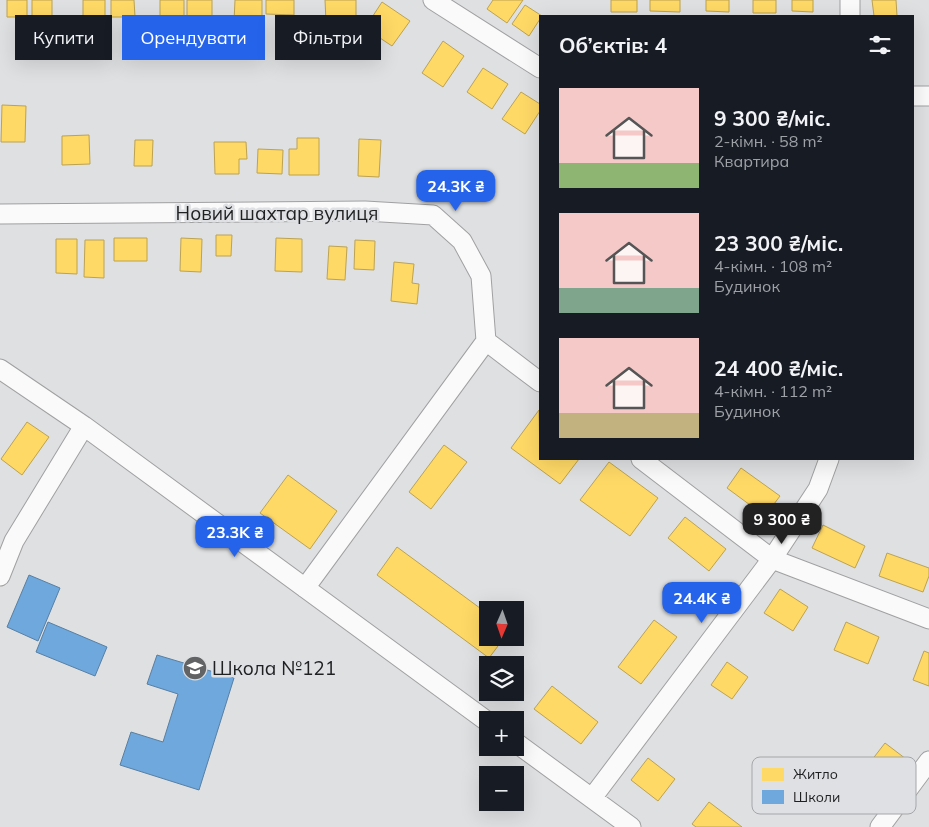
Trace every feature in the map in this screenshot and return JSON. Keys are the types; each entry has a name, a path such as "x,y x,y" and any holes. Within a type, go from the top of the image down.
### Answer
{"street":[{"path":"433,0 539,67"},
{"path":"850,0 850,15"},
{"path":"914,96 929,96"},
{"name":"Новий шахтар вулиця","path":"0,214 365,211 433,215 462,241 481,276 486,341"},
{"path":"305,588 486,341 539,381"},
{"path":"0,369 84,426 479,715"},
{"path":"0,576 14,541 84,426"},
{"path":"642,460 772,559 929,620"},
{"path":"592,798 772,559 818,488 829,460"},
{"path":"524,749 631,827"},
{"path":"916,779 929,761"},
{"path":"880,827 890,814"}],"building: Житло":[{"path":"7,0 27,0 27,15 7,17"},
{"path":"32,0 52,0 52,15 32,15"},
{"path":"83,0 105,0 105,15 83,15"},
{"path":"111,0 134,0 135,15 112,17"},
{"path":"160,0 184,0 184,15 160,15"},
{"path":"187,0 212,0 212,15 187,15"},
{"path":"235,0 262,0 262,15 234,15"},
{"path":"266,0 294,0 294,15 266,14"},
{"path":"325,0 356,0 356,15 326,15"},
{"path":"493,0 523,0 507,23 487,9"},
{"path":"611,0 637,0 637,12 611,12"},
{"path":"650,0 680,0 680,12 650,11"},
{"path":"706,0 729,0 729,12 706,11"},
{"path":"753,0 776,0 776,13 753,13"},
{"path":"792,0 813,0 813,12 792,11"},
{"path":"872,0 896,0 897,15 874,15"},
{"path":"382,2 410,21 392,46 381,39 381,15 374,15"},
{"path":"525,5 540,15 529,36 512,24"},
{"path":"443,41 464,56 443,87 422,73"},
{"path":"483,68 508,84 492,109 467,92"},
{"path":"521,92 539,103 539,113 525,134 502,119"},
{"path":"2,105 26,106 25,142 1,142"},
{"path":"89,135 90,164 62,165 62,136"},
{"path":"297,138 319,138 319,175 289,175 289,149 297,149"},
{"path":"359,139 381,140 379,177 358,176"},
{"path":"135,140 153,140 152,166 134,166"},
{"path":"214,142 246,142 247,159 239,159 239,174 215,174"},
{"path":"258,149 283,150 282,174 257,173"},
{"path":"216,235 232,235 231,256 216,256"},
{"path":"114,238 147,238 147,261 114,261"},
{"path":"181,238 202,239 201,272 180,271"},
{"path":"276,238 302,239 302,272 275,271"},
{"path":"56,239 77,239 77,274 56,273"},
{"path":"85,240 104,240 104,278 84,277"},
{"path":"355,240 375,241 374,270 354,269"},
{"path":"329,246 347,247 345,280 327,279"},
{"path":"394,262 414,264 412,283 419,284 417,304 391,301"},
{"path":"539,410 539,460 578,460 560,484 511,448"},
{"path":"27,422 49,437 22,475 1,459"},
{"path":"444,445 467,462 431,509 409,492"},
{"path":"609,462 658,498 630,536 580,500"},
{"path":"741,468 780,496 765,516 727,488"},
{"path":"288,475 337,511 310,549 260,513"},
{"path":"685,517 726,549 709,571 668,538"},
{"path":"823,525 865,546 855,568 812,548"},
{"path":"397,547 479,607 479,646 498,646 490,656 486,656 377,575"},
{"path":"887,553 929,568 929,576 923,592 879,576"},
{"path":"780,589 808,607 793,631 764,613"},
{"path":"654,620 677,637 641,684 618,667"},
{"path":"846,622 879,637 868,664 834,650"},
{"path":"924,651 929,653 929,686 913,680"},
{"path":"727,662 748,677 732,699 711,685"},
{"path":"552,686 598,722 581,744 534,709"},
{"path":"885,743 903,757 874,757"},
{"path":"648,758 675,779 658,801 631,780"},
{"path":"709,802 742,827 696,827 692,824"}],"building: Школи":[{"path":"29,575 60,588 38,641 7,627"},
{"path":"48,622 107,647 95,676 36,652"},
{"path":"157,655 234,678 199,790 120,765 131,732 163,742 178,694 147,684"}],"place":[{"name":"Школа №121","path":"195,668"}]}
